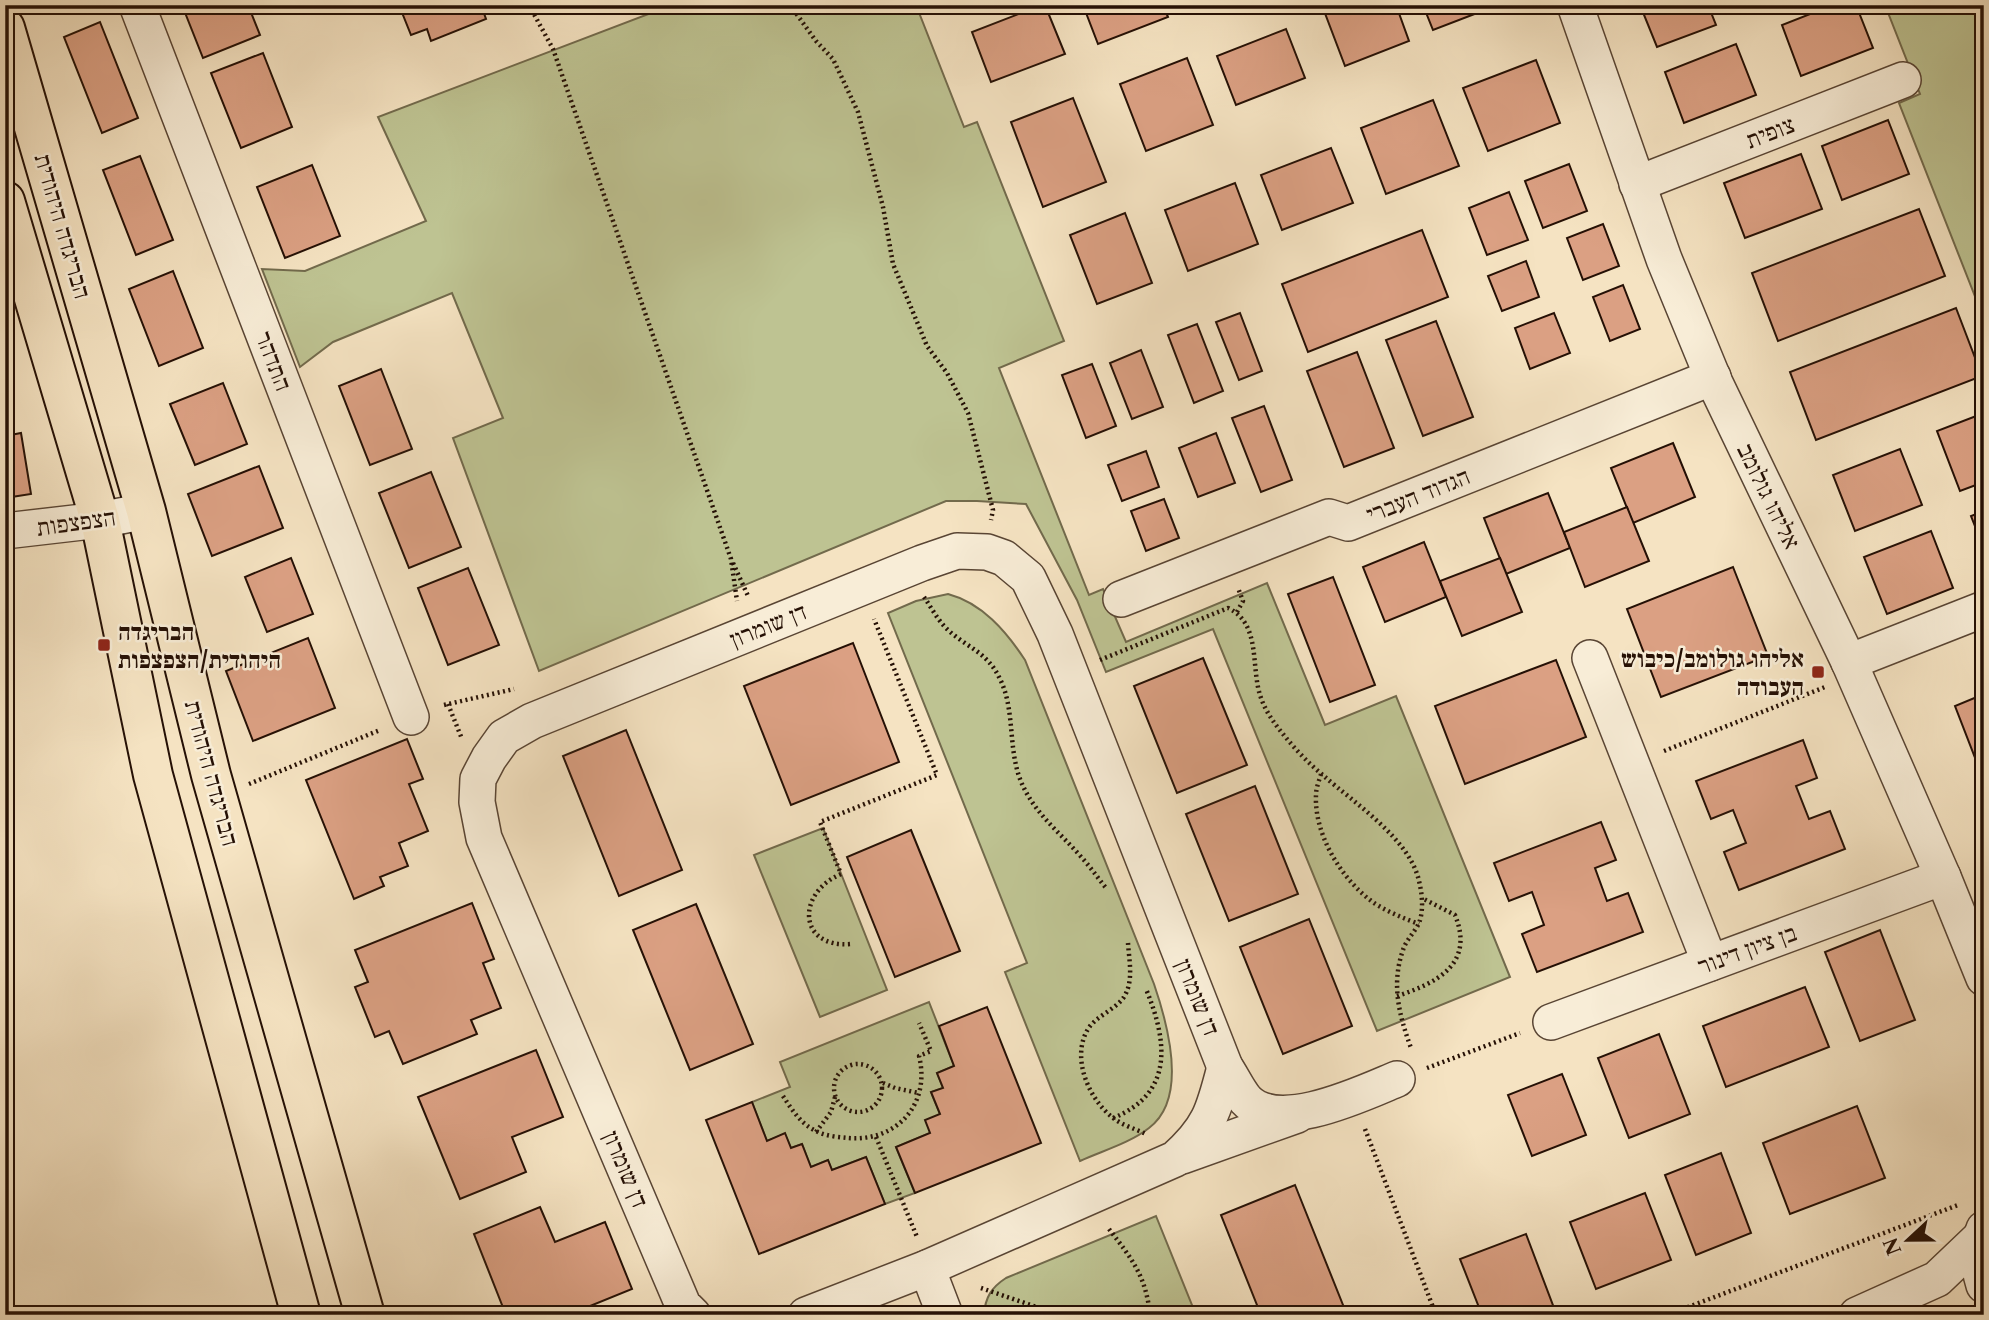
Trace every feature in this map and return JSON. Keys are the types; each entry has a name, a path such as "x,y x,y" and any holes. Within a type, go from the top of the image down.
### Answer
{"main road":[{"name":"הבריגדה היהודית","path":"5,28 146,511 211,775 365,1315"},
{"name":"הבריגדה היהודית","path":"5,201 100,520 153,775 302,1315"}],"street":[{"name":"התדהר","path":"137,5 411,717"},
{"name":"אליהו גולומב","path":"1574,5 1664,259 1713,377 1852,669 1984,978"},
{"name":"צופית","path":"1637,184 1903,80"},
{"name":"הגדוד העברי","path":"1121,599 1329,517 1348,523 1713,377"},
{"name":"הצפצפות","path":"5,531 100,520 146,511"},
{"name":"דן שומרון","path":"693,1315 683,1305 484,838 477,802 478,779 504,737 532,721 922,563 957,551 987,552 1004,558 1028,578 1055,634 1226,1067 1208,1124 1196,1141 1164,1148"},
{"path":"1852,669 1984,609"},
{"path":"1590,658 1710,963"},
{"name":"בן ציון דינור","path":"1551,1022 1943,877"},
{"name":"דן שומרון","path":"806,1315 922,1253 1164,1148 1304,1113 1351,1097 1404,1064"},
{"path":"1226,1067 1247,1101 1271,1113 1304,1113"},
{"path":"1977,1223 1978,1264 1984,1285"},
{"path":"1857,1315 1937,1279 1977,1223"},
{"path":"922,1253 946,1315"}],"path":[{"path":"529,5 553,49 731,559 763,627"},
{"path":"790,5 833,59 858,113 883,207 893,264 928,346 947,373 968,413 993,510 987,552"},
{"path":"731,559 737,601"},
{"path":"922,593 947,629 986,657 1001,680 1009,709 1012,744 1020,779 1037,811 1082,858 1106,888"},
{"path":"1093,663 1228,608 1237,612 1250,630 1260,696 1268,714 1321,774 1383,827 1405,852 1418,877 1422,898 1419,924 1404,947 1398,967 1397,996 1404,1064 1551,1022"},
{"path":"850,944 830,943 821,938 810,920 809,909 817,890 831,878 841,874 820,822 937,775 872,613"},
{"path":"1631,764 1852,669"},
{"path":"250,784 411,717 448,704 511,691 523,685"},
{"path":"1321,774 1316,794 1317,810 1322,834 1335,860 1373,902 1393,914 1419,924"},
{"path":"1397,996 1425,987 1440,976 1454,963 1461,949 1461,931 1455,915 1422,898"},
{"path":"1128,943 1130,974 1124,996 1089,1027 1082,1041 1082,1069 1090,1091 1112,1118 1164,1148"},
{"path":"1112,1118 1126,1112 1145,1098 1155,1081 1163,1054 1161,1032 1146,989"},
{"path":"783,1096 796,1116 816,1132 836,1137 876,1138 904,1119 915,1105 922,1067 919,1056 931,1051 919,1023"},
{"path":"816,1132 831,1112 835,1096 834,1080 844,1068 851,1064 867,1065 879,1075 882,1082 880,1098 869,1110 853,1112 839,1103 835,1096"},
{"path":"882,1082 888,1086 919,1093"},
{"path":"1351,1097 1436,1315"},
{"path":"876,1138 922,1253"},
{"path":"1667,1315 1977,1223"},
{"path":"1109,1229 1135,1264 1147,1290 1150,1315"},
{"path":"981,1287 1060,1315"}],"green space":[{"path":"672,5 916,5 964,127 977,122 1064,341 999,368 1089,595 1103,589 1126,642 1267,583 1325,725 1396,696 1510,977 1377,1031 1213,629 1106,672 1077,600 1026,504 946,501 539,671 453,438 503,418 452,293 333,342 300,367 262,269 305,271 426,221 378,117"},
{"path":"1885,5 1984,5 1984,302 1978,304 1899,103 1920,94"},
{"path":"948,594 982,611 1010,639 1025,660 1154,984 1169,1038 1172,1079 1161,1115 1149,1128 1133,1138 1080,1161 1005,972 1027,963 888,613 916,601"},
{"path":"823,828 887,990 820,1017 754,855"},
{"path":"929,1002 954,1066 937,1073 943,1088 931,1092 940,1114 930,1133 896,1147 915,1193 885,1204 866,1157 832,1170 828,1160 811,1167 802,1144 791,1148 785,1134 767,1141 752,1102 790,1087 780,1062"},
{"path":"1156,1216 1196,1315 984,1315 990,1293 1006,1278"}],"building":[{"path":"182,5 248,5 260,35 203,58"},
{"path":"399,5 481,5 486,19 431,41 427,29 411,35"},
{"path":"1045,5 1065,54 991,82 972,32"},
{"path":"1083,5 1163,5 1168,17 1098,44"},
{"path":"1330,5 1396,5 1409,41 1345,66 1323,8"},
{"path":"1423,5 1498,5 1433,30"},
{"path":"1640,5 1708,5 1716,25 1657,47"},
{"path":"1833,5 1856,5 1873,48 1801,76 1782,25"},
{"path":"100,22 138,118 102,133 64,37"},
{"path":"1286,29 1305,78 1236,105 1217,56"},
{"path":"1736,44 1756,95 1684,123 1665,72"},
{"path":"263,53 292,127 241,148 211,73"},
{"path":"1187,58 1213,125 1146,151 1120,84"},
{"path":"1536,60 1560,123 1488,151 1463,88"},
{"path":"1073,98 1106,182 1043,207 1011,122"},
{"path":"1433,100 1459,166 1386,194 1361,128"},
{"path":"1888,120 1909,174 1842,200 1822,146"},
{"path":"1331,148 1353,203 1282,230 1261,175"},
{"path":"1801,154 1822,209 1745,238 1724,183"},
{"path":"140,156 173,240 136,255 103,170"},
{"path":"1569,164 1587,211 1543,228 1525,181"},
{"path":"312,165 340,236 285,258 257,187"},
{"path":"1235,183 1258,244 1188,271 1165,210"},
{"path":"1509,192 1528,240 1487,255 1469,208"},
{"path":"1919,209 1945,276 1778,341 1752,273"},
{"path":"1125,213 1152,283 1097,304 1070,235"},
{"path":"1603,224 1619,266 1583,280 1567,238"},
{"path":"1422,230 1448,297 1308,352 1282,284"},
{"path":"1526,261 1539,297 1502,311 1488,276"},
{"path":"173,271 203,348 159,366 129,289"},
{"path":"1623,285 1640,329 1610,341 1593,297"},
{"path":"1956,308 1982,376 1816,440 1790,372"},
{"path":"1240,313 1262,371 1239,380 1216,322"},
{"path":"1554,313 1570,353 1530,369 1515,328"},
{"path":"1436,321 1473,417 1423,436 1386,340"},
{"path":"1197,324 1223,391 1194,403 1168,335"},
{"path":"1141,350 1163,407 1132,419 1110,363"},
{"path":"1357,352 1394,448 1344,467 1307,371"},
{"path":"1092,364 1116,426 1086,438 1062,375"},
{"path":"381,369 412,449 370,465 339,386"},
{"path":"223,383 247,444 195,465 170,404"},
{"path":"1264,406 1292,480 1261,492 1232,418"},
{"path":"1984,413 1984,482 1960,491 1937,431"},
{"path":"21,433 31,494 5,498 5,436"},
{"path":"1216,433 1235,483 1198,497 1179,448"},
{"path":"1673,443 1695,497 1633,523 1611,468"},
{"path":"1900,449 1922,505 1855,531 1833,475"},
{"path":"1146,451 1159,487 1122,501 1108,465"},
{"path":"259,466 283,528 212,556 188,494"},
{"path":"431,472 461,547 409,568 379,493"},
{"path":"1548,493 1570,548 1506,574 1484,518"},
{"path":"1164,499 1179,538 1146,551 1131,511"},
{"path":"1627,507 1649,561 1585,587 1564,532"},
{"path":"1984,511 1984,549 1971,516"},
{"path":"1931,531 1953,588 1887,614 1864,557"},
{"path":"1424,542 1446,597 1385,622 1363,567"},
{"path":"291,558 313,614 267,632 245,577"},
{"path":"1500,558 1522,612 1462,636 1440,581"},
{"path":"1733,567 1768,656 1661,697 1627,609"},
{"path":"468,568 499,645 448,665 418,588"},
{"path":"1333,577 1375,685 1330,702 1288,594"},
{"path":"308,638 335,708 253,741 226,671"},
{"path":"853,643 899,762 791,805 744,686"},
{"path":"1203,658 1247,765 1177,793 1134,686"},
{"path":"1556,660 1586,737 1465,784 1435,706"},
{"path":"1984,694 1984,781 1955,706"},
{"path":"626,730 682,870 619,896 563,756"},
{"path":"407,739 423,779 409,784 428,831 399,843 408,866 380,877 384,886 354,899 306,780"},
{"path":"1803,740 1817,778 1796,786 1809,819 1830,811 1845,849 1739,890 1724,852 1746,843 1733,810 1711,819 1696,781"},
{"path":"1255,786 1298,894 1229,921 1186,814"},
{"path":"1601,822 1616,860 1595,868 1607,901 1628,893 1643,932 1537,972 1522,934 1544,925 1532,892 1509,901 1494,863"},
{"path":"911,830 960,951 895,977 847,857"},
{"path":"472,903 494,959 483,963 501,1008 471,1020 477,1034 403,1064 389,1031 375,1037 355,987 368,982 355,950"},
{"path":"696,904 753,1044 690,1070 633,930"},
{"path":"1309,919 1352,1026 1283,1054 1240,947"},
{"path":"1880,930 1915,1020 1860,1041 1825,952"},
{"path":"1805,987 1829,1047 1726,1087 1703,1026"},
{"path":"987,1007 1041,1143 915,1193 896,1147 930,1133 925,1120 940,1114 931,1092 943,1088 937,1073 954,1066 939,1026"},
{"path":"1659,1034 1690,1114 1629,1138 1598,1058"},
{"path":"536,1050 563,1117 512,1137 526,1172 460,1199 418,1097"},
{"path":"1562,1074 1586,1135 1532,1156 1508,1095"},
{"path":"752,1102 767,1141 785,1133 791,1148 802,1144 811,1167 828,1160 832,1170 866,1157 885,1204 759,1254 706,1120"},
{"path":"1857,1106 1885,1178 1790,1214 1763,1143"},
{"path":"1721,1153 1751,1233 1696,1255 1665,1175"},
{"path":"1295,1185 1347,1315 1261,1315 1221,1215"},
{"path":"1645,1193 1671,1260 1596,1289 1570,1222"},
{"path":"540,1207 555,1242 605,1222 632,1289 568,1315 506,1315 474,1234"},
{"path":"1526,1234 1554,1308 1536,1315 1482,1315 1460,1259"}],"place":[{"name":"הבריגדה היהודית/הצפצפות","path":"104,645"},
{"name":"אליהו גולומב/כיבוש העבודה","path":"1818,672"}]}
